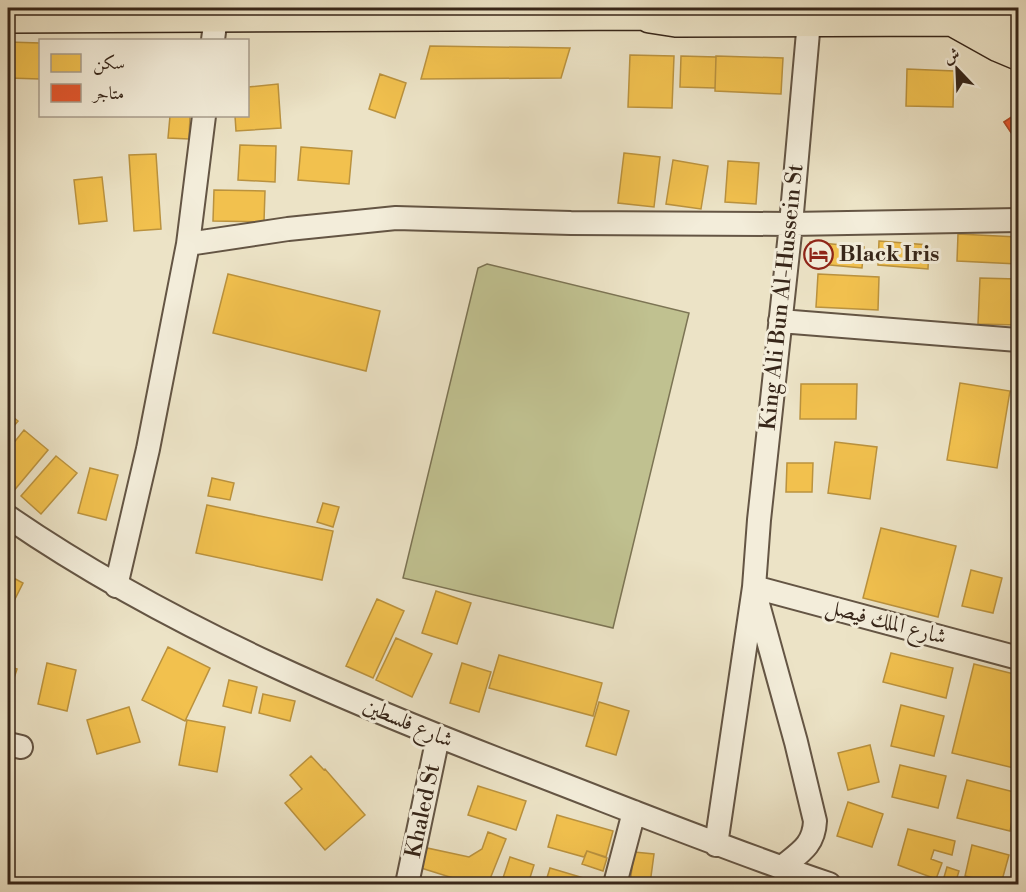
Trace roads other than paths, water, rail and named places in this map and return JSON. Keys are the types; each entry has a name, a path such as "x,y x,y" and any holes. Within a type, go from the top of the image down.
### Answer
{"main road":[{"path":"8,16 215,28 251,11 643,13 654,9 676,12 1018,21"},
{"path":"952,19 1018,53"}],"street":[{"name":"King Ali Bun Al-Hussein St","path":"717,845 754,587 811,14"},
{"path":"116,586 148,449 188,243 204,117"},
{"path":"188,243 288,229 396,218 571,223 791,224 1018,220"},
{"path":"780,321 1018,340"},
{"name":"شارع فلسطين","path":"8,517 116,586 241,650 438,737 717,845 829,885"},
{"path":"754,587 815,821 814,834 810,843 781,868"},
{"name":"شارع الملك فيصل","path":"754,587 1018,658"},
{"name":"Khaled St","path":"407,885 438,737"},
{"path":"615,885 634,812"}],"place":[{"name":"Black Iris","path":"818,254"}]}
